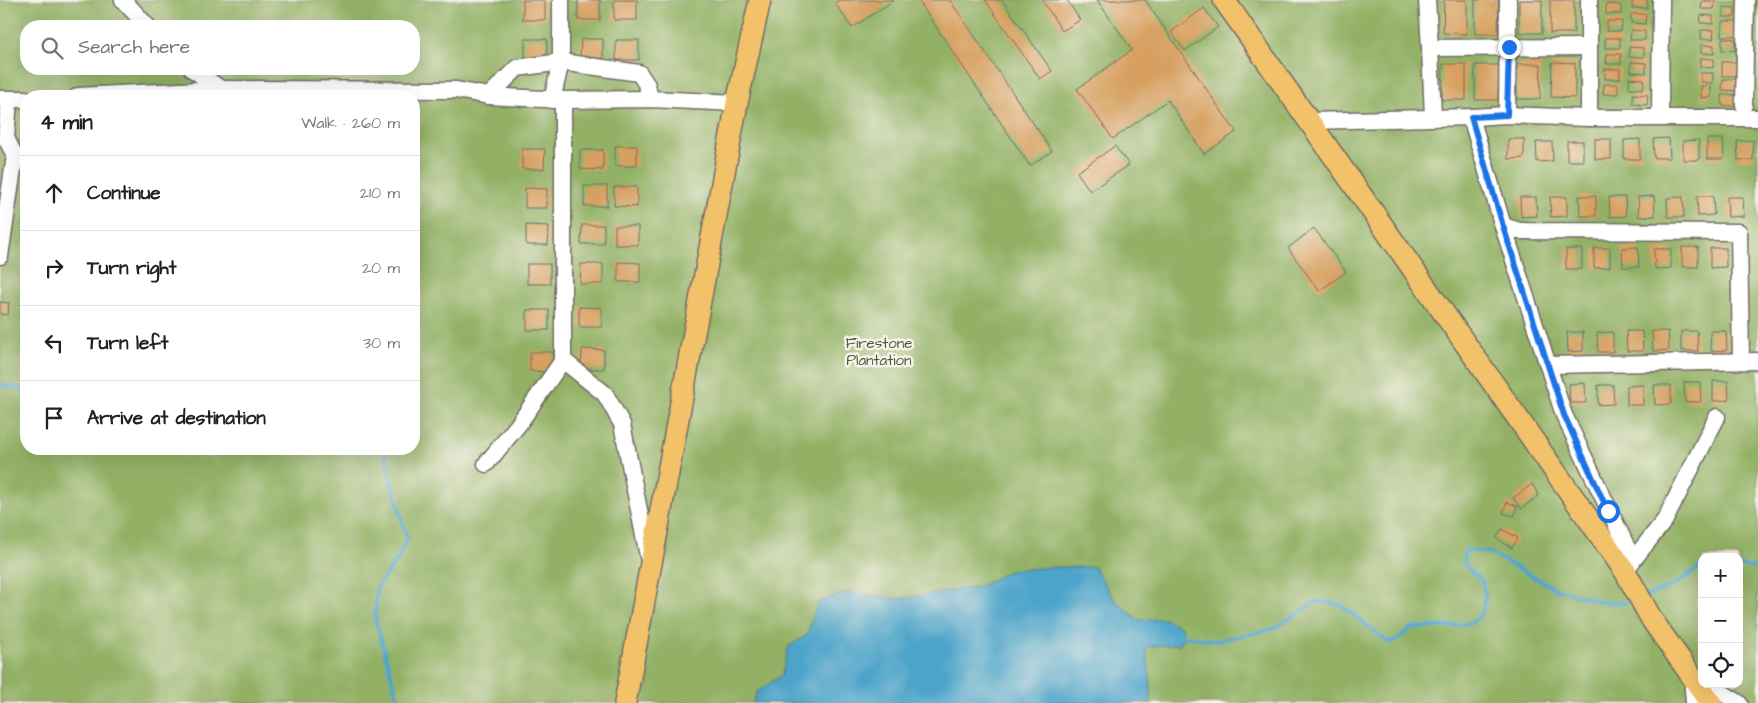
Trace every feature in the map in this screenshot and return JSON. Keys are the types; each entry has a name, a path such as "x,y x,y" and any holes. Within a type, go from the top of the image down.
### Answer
{"main road":[{"path":"625,703 737,103 760,0"},
{"path":"1224,0 1308,121 1628,569 1652,620 1698,675"},
{"path":"1705,688 1712,703"}],"street":[{"path":"124,0 142,20"},
{"path":"486,464 518,425 563,360 557,100 561,62 561,0"},
{"path":"1427,0 1433,117"},
{"path":"1507,115 1508,0"},
{"path":"1589,0 1589,118"},
{"path":"1660,117 1661,0"},
{"path":"1746,0 1752,109"},
{"path":"1752,109 1757,0"},
{"path":"1430,48 1588,47"},
{"path":"489,96 517,68 561,62 639,73 647,86 650,99"},
{"path":"201,75 221,89"},
{"path":"201,90 456,90 489,96 557,100 650,99 737,103"},
{"path":"20,100 5,100 6,138 20,151"},
{"path":"1308,121 1507,115 1589,118 1660,117 1752,109"},
{"path":"1471,117 1503,226 1564,415 1628,569"},
{"path":"0,256 20,157"},
{"path":"1503,226 1519,231 1739,232 1741,361"},
{"path":"563,360 605,394 622,424 651,570"},
{"path":"1548,366 1758,361"},
{"path":"1628,569 1665,520 1718,416"},
{"path":"1694,703 1698,688"},
{"path":"1715,688 1739,703"}],"green space":[{"name":"Firestone Plantation","path":"0,0 1758,0 1758,703 0,703"}],"water":[{"path":"1094,567 1114,599 1138,620 1165,619 1182,627 1183,638 1180,644 1146,647 1151,685 1151,703 753,703 757,692 782,675 788,647 807,635 818,602 848,592 900,599 980,586 1011,570"}],"building":[{"path":"523,0 545,0 545,20 523,20"},
{"path":"578,0 600,0 600,20 578,20"},
{"path":"614,0 637,0 637,20 614,20"},
{"path":"839,0 894,0 852,28 835,3"},
{"path":"918,0 950,0 1052,151 1030,166"},
{"path":"985,0 1002,0 1052,71 1040,79"},
{"path":"1042,0 1067,0 1080,20 1062,31"},
{"path":"1097,0 1145,0 1236,132 1204,154 1168,100 1113,139 1077,89 1132,50"},
{"path":"1444,0 1467,0 1467,34 1443,33"},
{"path":"1475,0 1499,0 1498,34 1475,34"},
{"path":"1519,0 1542,0 1542,33 1519,33"},
{"path":"1550,0 1574,0 1574,33 1550,33"},
{"path":"1632,0 1647,0 1647,8 1632,8"},
{"path":"1702,1 1715,1 1714,9 1701,9"},
{"path":"1606,4 1621,5 1621,14 1606,14"},
{"path":"1723,7 1735,8 1735,17 1723,17"},
{"path":"1204,8 1218,27 1185,51 1171,32"},
{"path":"1631,14 1646,14 1645,24 1631,23"},
{"path":"1701,15 1713,16 1713,24 1700,23"},
{"path":"1607,21 1622,21 1621,31 1607,31"},
{"path":"1722,21 1739,21 1739,36 1722,36"},
{"path":"1631,30 1645,31 1645,40 1630,40"},
{"path":"1701,30 1714,30 1713,39 1701,39"},
{"path":"1605,38 1620,38 1620,48 1605,48"},
{"path":"1722,38 1735,39 1735,51 1722,50"},
{"path":"525,39 547,39 547,59 525,59"},
{"path":"581,39 603,39 603,59 580,59"},
{"path":"616,40 639,40 639,60 616,60"},
{"path":"1701,45 1714,45 1714,54 1701,53"},
{"path":"1629,47 1644,48 1644,57 1629,57"},
{"path":"1607,54 1621,54 1621,64 1606,64"},
{"path":"1701,58 1714,59 1713,68 1700,67"},
{"path":"1552,62 1575,63 1575,98 1551,97"},
{"path":"1631,62 1646,63 1646,73 1631,72"},
{"path":"1722,62 1741,62 1741,76 1722,76"},
{"path":"1443,64 1466,64 1466,100 1442,100"},
{"path":"1517,64 1541,64 1540,99 1517,99"},
{"path":"1475,65 1499,65 1498,100 1475,100"},
{"path":"1605,69 1620,69 1620,79 1605,79"},
{"path":"1701,73 1713,73 1713,83 1701,82"},
{"path":"1629,78 1644,79 1643,89 1629,88"},
{"path":"1723,79 1738,79 1738,91 1722,90"},
{"path":"1604,84 1618,84 1618,94 1603,94"},
{"path":"1711,85 1711,97 1701,98 1701,86"},
{"path":"1633,94 1648,95 1647,105 1633,104"},
{"path":"1722,95 1741,95 1741,106 1722,106"},
{"path":"1669,138 1670,158 1654,158 1653,139"},
{"path":"1508,139 1524,139 1524,158 1508,159"},
{"path":"1595,139 1611,139 1611,159 1595,159"},
{"path":"1640,139 1640,159 1624,159 1624,140"},
{"path":"1707,139 1723,139 1724,159 1707,159"},
{"path":"1699,140 1699,160 1683,160 1683,141"},
{"path":"1753,140 1753,160 1738,160 1737,141"},
{"path":"1567,141 1583,141 1583,161 1567,161"},
{"path":"1536,142 1552,142 1553,161 1537,162"},
{"path":"615,146 637,146 637,166 615,166"},
{"path":"1115,146 1129,165 1090,191 1077,172"},
{"path":"522,149 545,149 544,169 522,169"},
{"path":"580,150 603,150 603,170 580,169"},
{"path":"584,186 607,186 607,206 584,206"},
{"path":"614,187 637,187 637,207 614,206"},
{"path":"525,188 547,189 547,208 525,208"},
{"path":"1579,196 1596,196 1596,216 1580,216"},
{"path":"1654,196 1655,216 1639,217 1638,197"},
{"path":"1697,196 1713,196 1714,215 1698,216"},
{"path":"1520,197 1536,197 1537,216 1521,217"},
{"path":"1550,197 1567,197 1567,216 1551,217"},
{"path":"1609,197 1625,197 1626,216 1610,217"},
{"path":"1683,197 1684,217 1668,217 1667,198"},
{"path":"1727,197 1743,197 1744,216 1728,217"},
{"path":"526,225 549,226 548,245 526,245"},
{"path":"582,225 604,225 604,244 581,244"},
{"path":"615,226 638,226 638,245 615,245"},
{"path":"1314,228 1346,272 1319,291 1288,248"},
{"path":"1638,247 1639,267 1623,267 1622,248"},
{"path":"1682,247 1698,247 1698,267 1682,267"},
{"path":"1594,248 1610,248 1610,267 1594,268"},
{"path":"1710,248 1726,248 1726,267 1710,268"},
{"path":"1566,249 1582,249 1582,269 1566,269"},
{"path":"1654,249 1671,249 1671,268 1655,269"},
{"path":"618,262 640,263 640,282 618,282"},
{"path":"527,264 550,264 550,284 527,284"},
{"path":"581,264 603,264 603,284 580,284"},
{"path":"0,302 9,303 8,315 0,314"},
{"path":"579,307 602,308 602,327 579,327"},
{"path":"527,310 549,310 549,330 527,330"},
{"path":"1626,331 1642,331 1643,351 1627,351"},
{"path":"1652,331 1668,331 1669,350 1653,351"},
{"path":"1681,331 1697,331 1698,351 1681,351"},
{"path":"1710,331 1726,331 1727,350 1711,351"},
{"path":"1567,332 1583,332 1583,351 1568,352"},
{"path":"1613,332 1613,352 1598,352 1597,333"},
{"path":"582,349 604,350 604,369 581,369"},
{"path":"530,352 553,352 553,372 530,371"},
{"path":"1713,381 1728,381 1729,400 1713,401"},
{"path":"1684,382 1700,382 1701,402 1685,402"},
{"path":"1585,383 1586,403 1570,403 1569,384"},
{"path":"1598,385 1613,385 1614,404 1598,405"},
{"path":"1643,385 1643,405 1627,405 1627,386"},
{"path":"1654,385 1671,385 1671,404 1655,405"},
{"path":"1532,484 1539,495 1521,509 1513,498"},
{"path":"1507,502 1517,506 1514,516 1503,513"},
{"path":"1502,529 1518,538 1512,548 1496,538"}],"waterway":[{"path":"0,384 20,389"},
{"path":"385,455 407,538 398,559 377,587 375,618 399,703"},
{"path":"1179,635 1216,641 1273,629 1317,601 1341,605 1388,642 1399,639 1411,628 1471,623 1481,614 1486,599 1482,581 1466,567 1463,556 1467,550 1490,553 1556,589 1601,602 1624,603 1632,600"},
{"path":"1743,566 1758,568"},
{"path":"1646,596 1673,586 1698,569"}],"route":[{"path":"1509,47 1507,115 1471,117 1503,226 1564,415 1608,511"}]}
